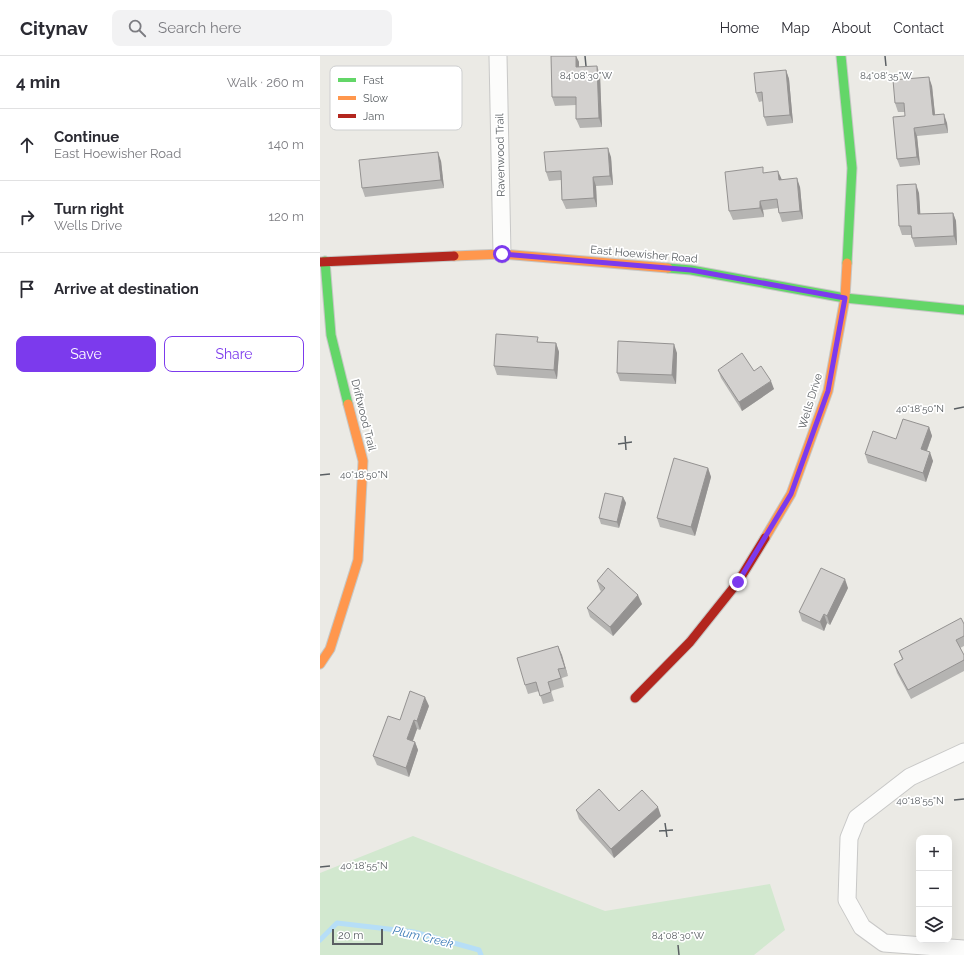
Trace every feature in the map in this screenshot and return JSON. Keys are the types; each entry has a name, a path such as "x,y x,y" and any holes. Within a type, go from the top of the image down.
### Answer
{"street":[{"name":"Ravenwood Trail","path":"498,56 502,254"},
{"name":"Wells Drive","path":"635,698 690,642 738,582 791,494 828,391 845,298 852,168 842,56"},
{"name":"East Hoewisher Road","path":"323,262 502,254 691,270 845,298 964,310"},
{"name":"Driftwood Trail","path":"320,664 330,649 358,560 363,461 331,335 323,262"},
{"path":"964,752 910,778 856,818 849,838 847,900 862,927 884,943 964,949"}],"green space":[{"path":"413,836 605,911 770,884 785,930 754,955 320,955 320,873"}],"building":[{"path":"551,56 576,56 576,67 597,66 599,118 576,119 576,97 552,97"},
{"path":"786,70 790,115 764,117 762,92 756,93 754,73"},
{"path":"929,77 933,115 944,114 945,124 914,128 917,157 897,159 893,117 905,116 904,103 895,103 893,80"},
{"path":"608,148 610,176 593,177 594,198 562,200 561,171 546,172 544,152"},
{"path":"438,152 441,180 362,188 359,160"},
{"path":"763,167 763,173 778,171 779,180 797,178 800,211 779,213 777,199 760,201 760,208 729,211 725,172"},
{"path":"916,184 918,214 953,213 954,236 912,238 911,226 899,226 897,185"},
{"path":"496,334 538,337 537,342 556,343 554,370 494,366"},
{"path":"618,341 674,344 672,375 617,373"},
{"path":"742,353 754,371 761,366 771,381 739,402 718,370"},
{"path":"903,419 929,427 921,449 930,452 923,473 865,454 873,431 896,439"},
{"path":"674,458 708,468 691,527 657,518"},
{"path":"605,493 623,497 617,522 599,518"},
{"path":"608,568 638,595 610,627 587,608 605,588 597,581"},
{"path":"821,568 845,579 827,616 824,614 820,622 799,612"},
{"path":"961,618 964,624 964,636 956,640 964,655 964,660 908,690 894,664 903,659 899,651"},
{"path":"558,646 565,668 558,669 561,678 548,682 551,692 540,696 536,682 525,685 517,658"},
{"path":"410,691 425,697 417,721 414,720 407,739 415,742 406,768 373,756 388,716 400,720"},
{"path":"599,789 619,811 642,790 658,807 611,849 576,810"}],"waterway":[{"name":"Plum Creek","path":"320,940 337,923 414,932 479,950 481,955"}],"traffic: fast":[{"path":"841,56 852,168 847,263"},
{"path":"325,261 331,335 348,404"},
{"path":"668,268 691,270 845,298 964,310"}],"traffic: slow":[{"path":"454,256 502,254 668,268"},
{"path":"765,538 791,494 828,391 845,298 847,263"},
{"path":"320,664 330,649 358,560 363,461 348,404"}],"traffic: jam":[{"path":"320,262 454,256"},
{"path":"635,698 690,642 738,582 765,538"}],"route":[{"path":"502,254 691,270 845,298 828,391 791,494 738,582"}]}
